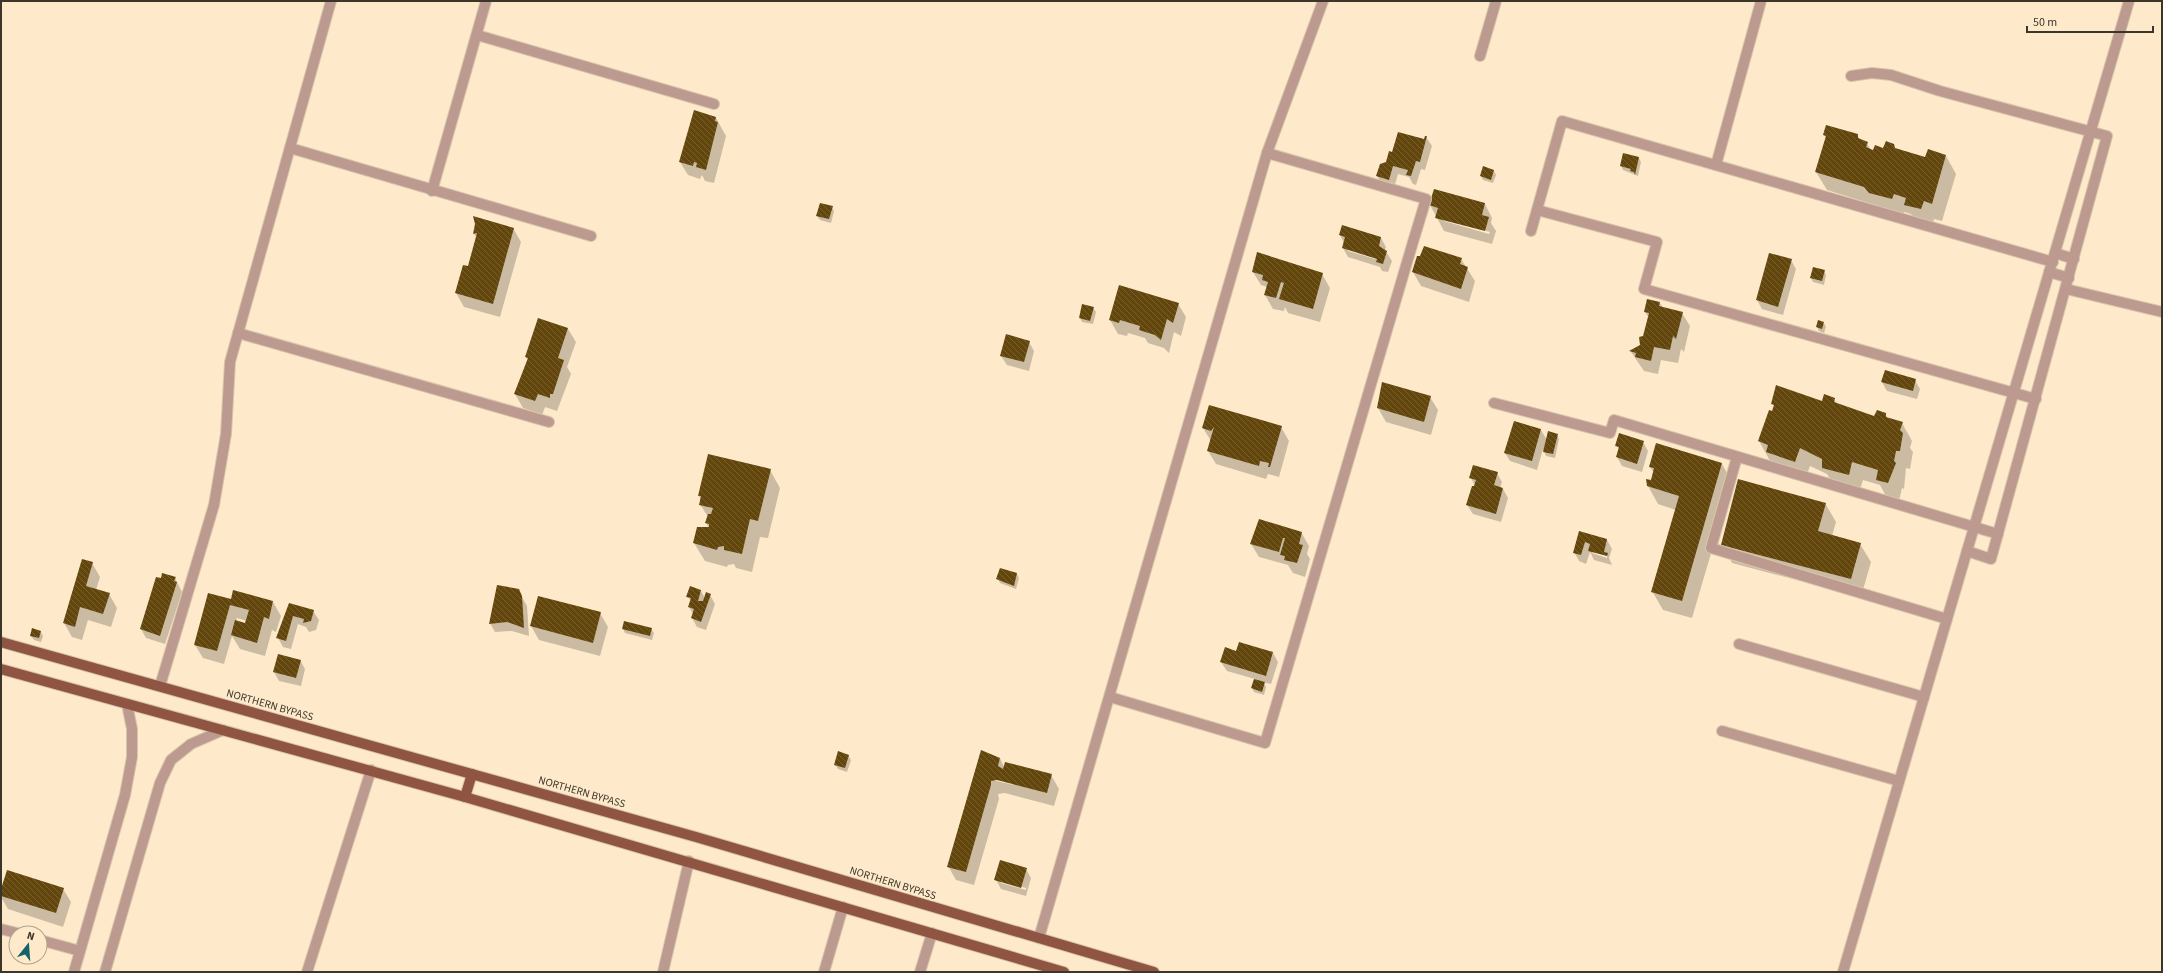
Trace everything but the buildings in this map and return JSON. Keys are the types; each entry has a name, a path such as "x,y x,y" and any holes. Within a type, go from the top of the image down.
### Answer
{"main road":[{"name":"NORTHERN BYPASS","path":"1,642 696,837 1154,972"},
{"path":"1,669 371,770 689,861 1064,972"},
{"path":"465,797 472,774"}],"street":[{"path":"160,686 214,505 226,434 230,362 331,1"},
{"path":"432,190 486,1"},
{"path":"1039,938 1268,153 1323,1"},
{"path":"1480,56 1496,1"},
{"path":"1716,165 1761,1"},
{"path":"1843,972 2130,1"},
{"path":"476,35 714,104"},
{"path":"1851,76 1872,73 1891,75 1940,91 2108,136 2036,399 1990,559 1967,551"},
{"path":"1531,231 1562,121 1716,165 2054,257 2074,259"},
{"path":"290,148 591,236"},
{"path":"1110,696 1265,743 1426,199 1268,153"},
{"path":"1537,210 1657,242 1644,289 2036,399"},
{"path":"2050,272 2069,278"},
{"path":"2066,289 2162,312"},
{"path":"238,332 549,422"},
{"path":"1494,403 1610,433 1614,420 1998,534"},
{"path":"1737,457 1711,548 1947,619"},
{"path":"1738,644 1924,697"},
{"path":"74,972 125,795 132,757 132,729 127,704"},
{"path":"105,972 160,783 171,760 191,744 223,730"},
{"path":"1722,731 1899,781"},
{"path":"307,972 371,770"},
{"path":"664,972 689,861"},
{"path":"824,972 843,907"},
{"path":"920,972 932,933"},
{"path":"48,942 80,951"}]}
